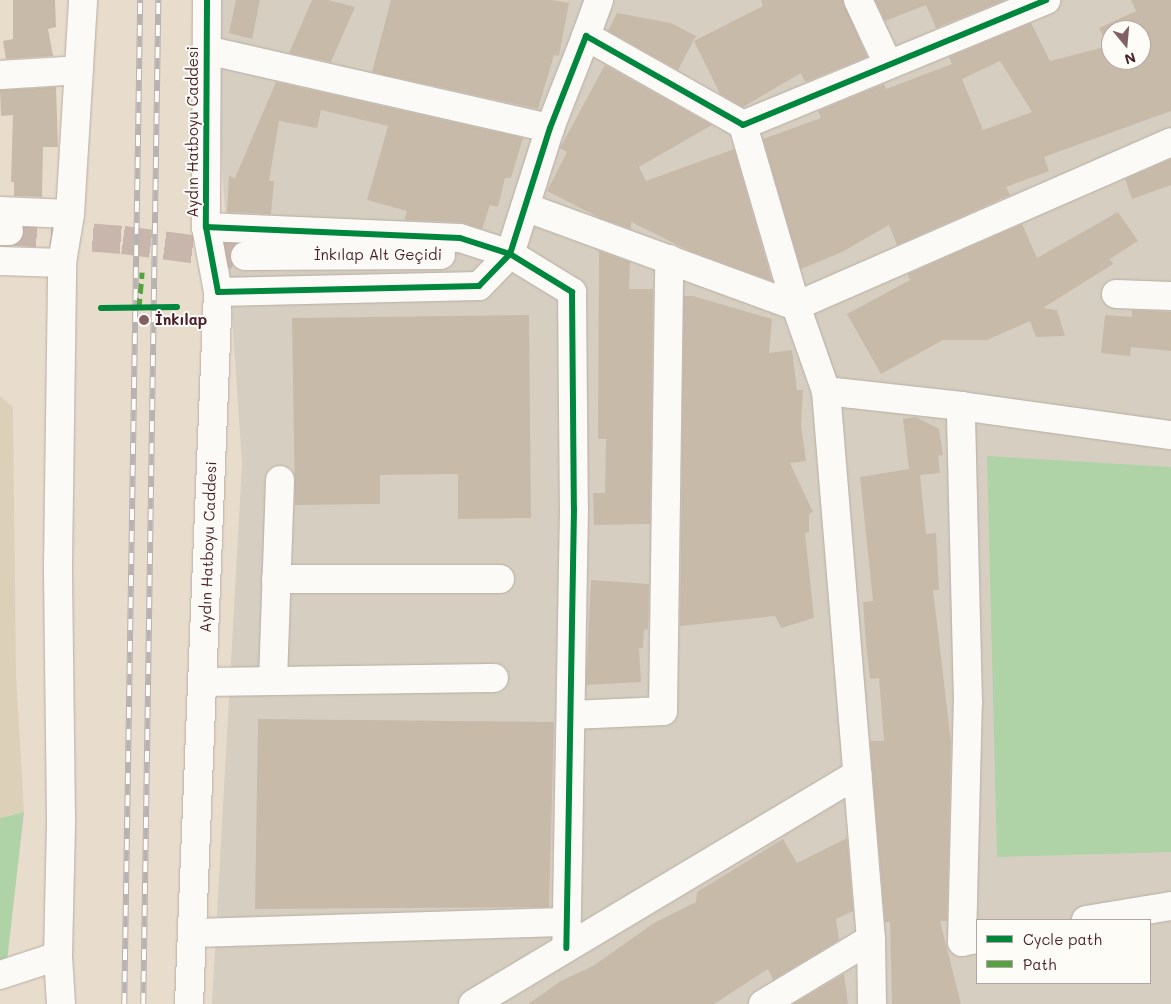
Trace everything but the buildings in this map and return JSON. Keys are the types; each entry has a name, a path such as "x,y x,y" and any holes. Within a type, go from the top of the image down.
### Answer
{"street":[{"path":"61,1004 58,956 61,819 58,565 62,263 70,214 83,0"},
{"name":"Aydın Hatboyu Caddesi","path":"189,1004 218,292 206,227 207,0"},
{"path":"218,292 479,286 510,254 550,128 598,0"},
{"path":"858,0 888,64"},
{"path":"743,124 1046,0"},
{"path":"586,36 743,124 796,306 826,391 871,940 872,1004"},
{"path":"206,50 550,128"},
{"path":"0,75 79,70"},
{"path":"525,207 796,306 1171,142"},
{"path":"3,224 70,214"},
{"path":"206,227 460,238 510,254 572,292 572,716 566,935"},
{"name":"İnkılap Alt Geçidi","path":"245,256 510,254"},
{"path":"572,716 663,710 669,259"},
{"path":"0,262 62,263"},
{"path":"1116,294 1171,296"},
{"path":"826,391 961,406 1171,435"},
{"path":"961,406 968,703 962,942 976,939"},
{"path":"272,682 280,480"},
{"path":"276,580 500,579"},
{"path":"202,682 494,678"},
{"path":"473,1004 566,935 857,774"},
{"path":"1092,919 1171,906"},
{"path":"192,933 566,935"},
{"path":"763,1004 871,940"},
{"path":"0,975 58,956"}],"shaded area":[{"path":"219,0 1171,0 1171,1004 212,1004 242,464 216,77"},
{"path":"0,396 13,408 16,674 24,812 0,818"}],"green space":[{"path":"987,456 1171,467 1171,852 997,857"},
{"path":"24,812 7,961 0,964 0,818"}],"tunnel":[{"path":"9,231 123,240 245,256"}],"railway":[{"path":"124,1004 140,0"},
{"path":"143,1004 158,0"}],"marked path":[{"path":"139,308 142,272"}],"cycle path":[{"path":"207,0 206,227 218,292 479,286 510,254 550,128 586,36 743,125 1046,0"},
{"path":"206,227 460,238 510,254 572,292 574,509 566,948"},
{"path":"101,308 177,307"}],"place":[{"name":"İnkılap","path":"144,320"}]}
